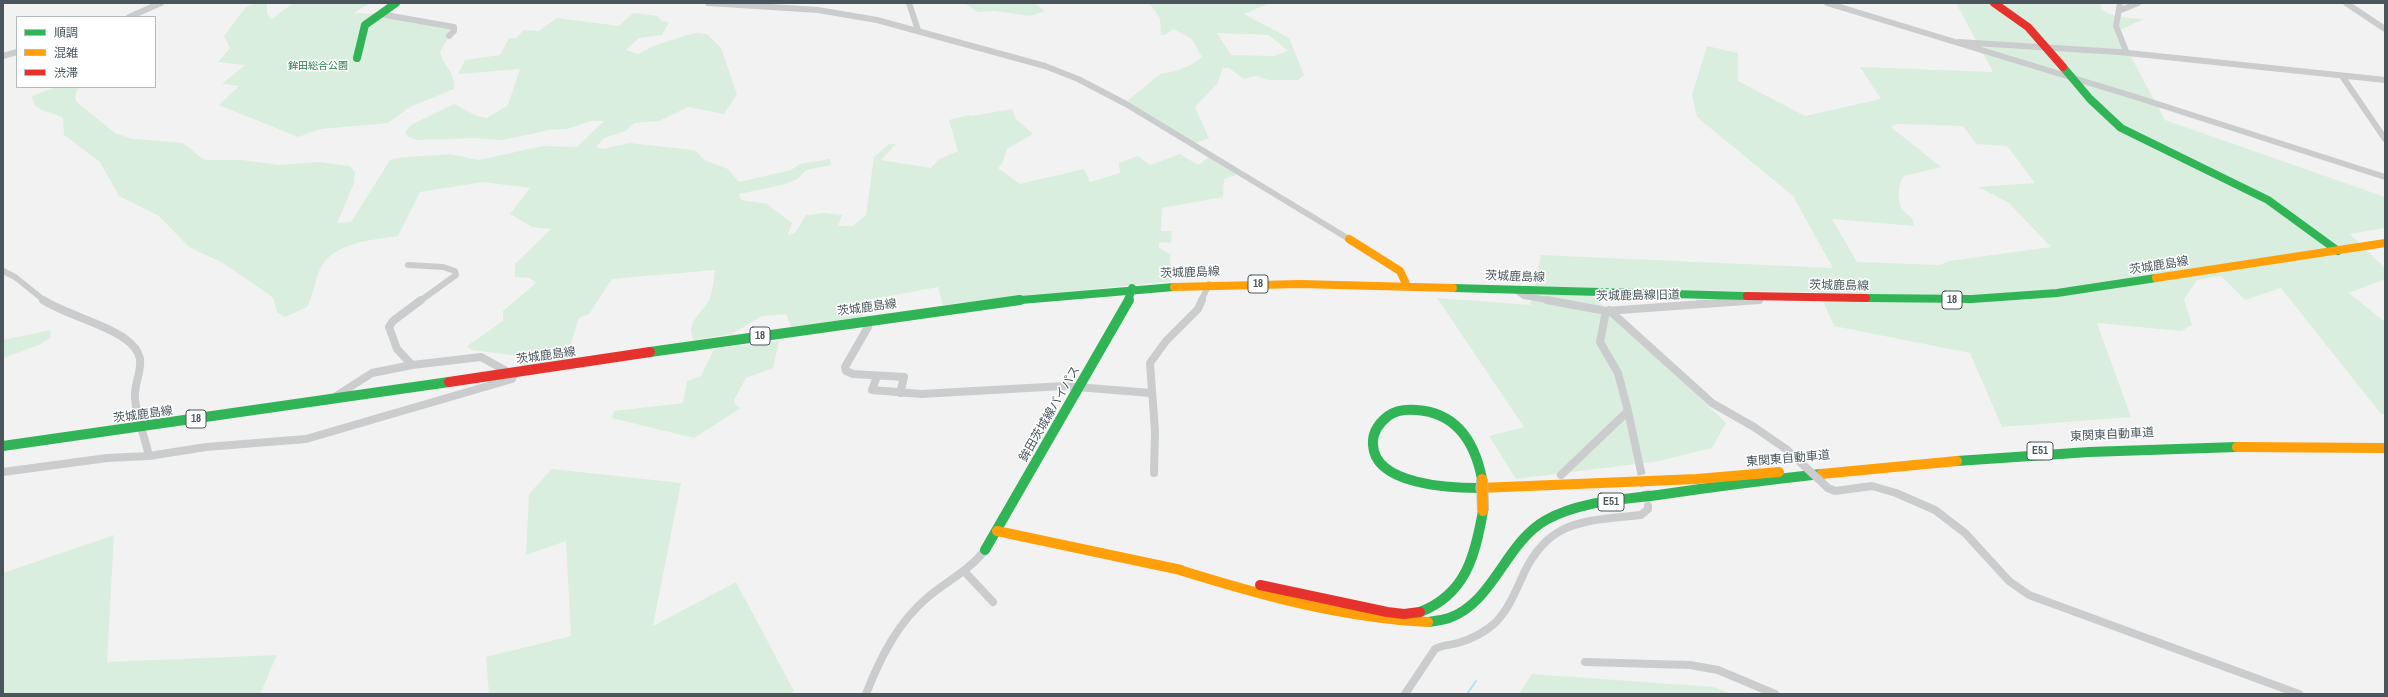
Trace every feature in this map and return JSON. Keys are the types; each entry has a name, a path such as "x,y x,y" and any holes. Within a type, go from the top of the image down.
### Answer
{"main road":[{"path":"357,58 363,29 380,14 396,3"},
{"path":"1994,3 2028,27 2103,113 2121,128 2268,200 2338,251"},
{"path":"1349,239 1400,271 1407,286"},
{"name":"茨城鹿島線","path":"3,446 143,427 1015,299 1132,288 1209,284 1407,286 1908,300 1998,298 2064,292 2385,243"},
{"name":"鉾田茨城線バイパス","path":"985,550 1128,302 1132,288"},
{"name":"東関東自動車道","path":"1173,568 1354,606 1395,613 1423,612 1436,607 1447,599 1464,578 1474,555 1483,511 1482,479 1478,455 1466,433 1445,416 1418,410 1396,412 1386,417 1375,431 1373,446 1381,463 1405,478 1437,488 1456,489 1697,479 2062,449 2221,443 2385,444"},
{"name":"東関東自動車道","path":"1173,568 1280,599 1351,615 1407,621 1434,622 1448,620 1466,610 1483,595 1524,535 1533,527 1558,513 1597,504 1862,468 2064,454 2168,449 2276,447 2385,448"},
{"path":"997,531 1173,568"}],"street":[{"path":"131,16 161,3"},
{"path":"708,3 757,4 844,13 918,30 1045,66 1096,88 1349,239"},
{"path":"909,3 918,30"},
{"path":"1827,3 2073,78 2385,177"},
{"path":"2120,3 2121,10 2116,21 2118,34 2126,50"},
{"path":"2121,10 2138,3"},
{"path":"2346,3 2385,29"},
{"path":"380,14 454,27 454,31 449,36"},
{"path":"1949,41 2044,44 2126,50 2385,80"},
{"path":"3,56 16,52"},
{"path":"2342,76 2385,139"},
{"path":"408,265 443,267 455,271 456,275 389,327 397,349 412,365"},
{"path":"3,271 16,277 34,295 48,303 111,330 131,344 140,358 140,374 135,398 149,456"},
{"path":"1154,473 1155,431 1151,393 1150,363 1166,341 1198,309 1209,284"},
{"name":"茨城鹿島線旧道","path":"1514,289 1524,296 1607,310 1759,301 1762,296"},
{"path":"1640,467 1618,373 1600,342 1607,310 1712,403 1754,427 1786,449 1828,488 1835,491 1872,486 1896,493 1936,510 1965,533 2009,581 2029,595 2299,694"},
{"path":"868,320 868,327 845,369 853,374 905,378 900,393"},
{"path":"3,472 107,458 149,456 206,447 306,439 512,379 512,373 481,357 412,365 372,373 331,399"},
{"path":"878,376 872,390 900,393 1079,387 1151,393"},
{"path":"1561,475 1584,451 1611,431 1628,411"},
{"path":"1405,694 1416,680 1431,652 1436,648 1465,641 1487,629 1496,622 1511,600 1538,548 1555,531 1575,522 1641,515 1648,509 1648,506"},
{"path":"866,694 885,648 913,609 974,565 985,550"},
{"path":"964,571 993,602"},
{"path":"1585,662 1690,665 1718,670 1775,694"}],"green space":[{"name":"鉾田総合公園","path":"260,3 267,3 267,14 272,19 293,3 370,3 354,13 380,14 454,27 440,52 453,78 454,89 410,107 388,123 321,129 298,137 219,105 239,86 222,84 245,65 218,62 230,48 224,36 246,7"},
{"path":"964,3 1035,3 1045,11 1030,16 995,11 978,12"},
{"path":"1149,3 1270,3 1244,14 1289,38 1304,75 1298,80 1269,80 1255,76 1244,79 1229,68 1223,68 1217,84 1195,107 1209,138 1193,144 1126,102 1160,74 1176,71 1191,65 1202,57 1192,39 1173,29 1165,35 1161,35 1160,18","holes":["1217,33 1269,35 1288,51 1274,56 1231,55"]},
{"path":"1956,3 2100,3 2102,10 2109,14 2127,18 2144,19 2117,31 2165,120 2385,197 2385,228 2350,234 2385,268 2385,279 2349,293 2385,322 2385,414 2381,414 2281,288 2245,300 2221,276 2197,280 2184,299 2192,325 2181,331 2097,323 2131,417 2002,427 1970,353 1834,326 1819,292 1585,289 1726,423 1712,448 1659,461 1516,479 1489,436 1524,427 1437,298 1530,305 1541,255 1833,268 1793,196 1697,117 1692,95 1707,46 1738,53 1738,81 1805,116 1881,99 1860,67 1993,72","holes":["1897,124 1963,126 1976,144 2007,146 2035,183 1978,187 2009,203 2051,247 1949,261 1940,265 1857,262 1832,219 1914,226 1912,218 1904,212 1900,206 1900,183 1904,176 1941,167 1891,127"]},
{"path":"633,13 658,16 661,21 669,22 662,35 639,38 626,50 638,54 656,45 691,34 707,34 721,48 737,94 724,114 688,107 659,121 634,123 626,131 604,138 596,147 603,149 629,143 692,150 697,152 704,160 728,169 739,182 791,170 800,164 830,159 831,165 806,170 799,178 786,184 739,194 741,200 767,204 792,223 788,235 795,233 806,215 825,213 842,215 838,226 853,226 866,215 874,157 889,144 896,144 881,160 931,168 938,160 958,151 949,120 969,115 971,116 1012,109 1016,119 1033,134 1007,149 1002,164 998,168 1020,184 1084,169 1090,182 1120,173 1119,163 1138,156 1150,165 1180,154 1198,165 1209,157 1239,174 1224,179 1223,197 1162,208 1161,231 1172,231 1171,243 1159,242 1159,248 1170,254 1171,281 943,305 938,287 861,301 863,317 791,327 786,314 762,316 732,334 694,340 691,328 710,298 715,270 612,279 589,314 579,318 565,361 522,368 518,356 472,350 467,346 503,321 503,311 536,283 530,278 515,277 515,264 551,229 532,227 510,214 530,188 483,182 420,192 398,236 354,244 334,253 326,260 320,269 307,307 285,317 277,312 274,300 271,296 223,263 189,247 159,216 119,196 100,162 64,135 63,118 39,109 33,102 32,96 53,88 79,88 75,95 76,101 115,133 133,139 183,143 203,159 242,160 279,165 319,162 350,166 355,172 354,183 337,223 351,222 390,160 397,158 450,154 479,160 543,146 577,147 604,121 591,121 567,129 549,130 503,140 473,138 417,140 408,137 405,132 411,125 454,104 477,116 487,118 508,105 520,69 458,74 465,60 500,55 509,38 517,38 523,30 539,31 557,18 619,26"},
{"path":"51,330 50,338 39,345 3,358 3,340"},
{"path":"779,341 773,368 746,378 734,400 736,405 741,408 694,438 612,418 614,411 683,403 687,381 701,376 714,349"},
{"path":"552,469 681,483 653,626 736,582 794,691 790,694 489,694 486,657 571,636 566,541 526,555 529,494"},
{"path":"114,535 107,662 277,655 260,694 3,694 3,573"},
{"path":"1532,674 1713,687 1732,694 1519,694"}],"waterway":[{"path":"1467,694 1476,681"}],"tunnel":[{"path":"1640,467 1647,500"}],"traffic: fast":[{"path":"357,58 365,25 396,3"},
{"path":"2063,67 2090,99 2121,128 2268,200 2338,251"},
{"path":"1866,298 1972,299 2057,293 2156,278"},
{"path":"650,352 1011,301 1174,287"},
{"path":"985,550 1128,302 1132,288"},
{"path":"1453,288 1747,296"},
{"path":"3,446 449,382"},
{"path":"1480,488 1453,487 1417,482 1386,469 1377,459 1373,446 1376,429 1389,415 1399,411 1411,409 1436,413 1457,426 1465,434 1476,455 1482,479"},
{"path":"1957,461 2089,452 2237,447"},
{"path":"1428,622 1449,618 1466,609 1480,596 1529,533 1545,521 1570,510 1610,501 1821,474"},
{"path":"1420,612 1435,606 1448,597 1458,585 1466,572 1472,557 1477,542 1483,511"}],"traffic: slow":[{"path":"1349,239 1400,271 1407,286"},
{"path":"2156,278 2385,243"},
{"path":"1174,287 1300,284 1453,288"},
{"path":"2237,447 2385,448"},
{"path":"1821,474 1957,461"},
{"path":"1480,488 1697,479 1779,472"},
{"path":"1482,479 1483,511"},
{"path":"997,531 1181,570"},
{"path":"1173,568 1267,596 1331,612 1395,621 1428,622"}],"traffic: jam":[{"path":"1994,3 2028,27 2063,67"},
{"path":"1747,296 1866,298"},
{"path":"449,382 650,352"},
{"path":"1260,585 1387,612 1404,614 1420,612"}]}
